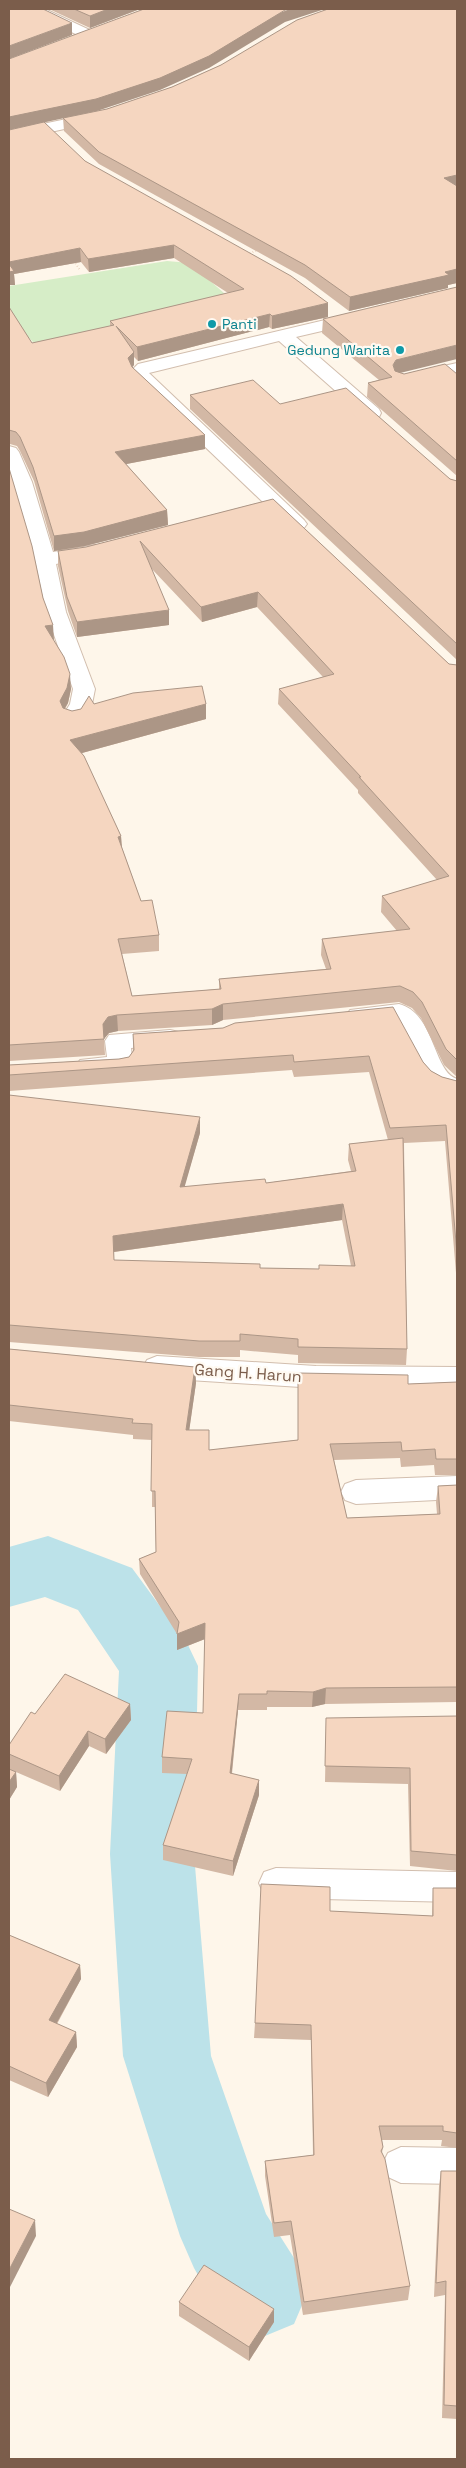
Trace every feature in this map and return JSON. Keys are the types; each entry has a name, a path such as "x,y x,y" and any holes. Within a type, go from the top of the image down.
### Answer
{"street":[{"path":"34,9 89,35"},
{"path":"71,42 107,28"},
{"path":"9,136 50,129 117,112"},
{"path":"50,129 64,142"},
{"path":"332,308 347,320"},
{"path":"313,540 266,506 140,376 139,372 144,368 374,313"},
{"path":"283,335 384,424"},
{"path":"403,380 457,368"},
{"path":"9,452 22,482 45,560 56,612 84,689 81,704 72,717"},
{"path":"45,560 77,556 114,546"},
{"path":"340,1018 399,1012 417,1034 436,1078 448,1086 457,1087"},
{"path":"64,1068 120,1065 118,1041 194,1036"},
{"name":"Gang H. Harun","path":"134,1366 316,1377 457,1378"},
{"path":"356,1492 457,1487"},
{"path":"276,1883 457,1887"},
{"path":"401,2165 457,2166"}],"path":[{"path":"247,254 265,248"},
{"path":"69,254 80,270"}],"green space":[{"path":"167,261 190,263 234,302 38,347 19,328 9,326 9,286"}],"building":[{"path":"9,9 43,9 72,23 9,46"},
{"path":"74,9 108,9 90,16"},
{"path":"144,9 290,9 285,10 209,56 160,78 96,99 9,117 9,59"},
{"path":"328,9 457,9 457,175 444,178 457,186 457,269 445,272 449,275 350,297 305,265 99,152 63,118 107,109 172,87 221,65 297,20"},
{"path":"44,122 85,161 291,276 328,303 272,316 270,314 137,347 116,326 134,352 128,358 132,367 205,435 115,452 167,510 84,532 54,536 33,467 20,437 16,432 9,430 9,307 32,343 114,325 110,321 244,289 174,245 88,259 80,248 9,262 9,130"},
{"path":"9,264 14,271 9,272"},
{"path":"457,287 457,345 396,360 393,365 395,371 404,374 445,364 457,374 457,461 368,383 392,377 323,319"},
{"path":"253,380 280,404 346,388 450,479 457,481 457,644 190,395"},
{"path":"9,468 32,546 43,598 53,625 45,626 64,657 70,674 67,688 60,701 63,708 72,711 81,709 89,696 94,704 133,693 202,686 206,704 70,740 84,756 121,836 118,837 141,901 152,900 159,935 118,939 132,996 221,989 219,979 331,969 322,939 410,929 382,896 449,876 279,689 334,674 258,592 201,607 140,541 169,610 77,622 67,597 58,551 86,547 273,499 449,664 457,665 457,1060 446,1049 422,1002 413,992 400,986 223,1004 212,1009 117,1015 108,1017 103,1024 104,1039 9,1045"},
{"path":"393,1007 423,1062 431,1071 442,1077 457,1081 457,1254 446,1125 390,1128 369,1056 294,1062 293,1055 9,1075 9,1065 129,1057 134,1050 133,1034 223,1028 235,1023"},
{"path":"9,1095 200,1117 180,1187 265,1179 266,1183 356,1171 349,1144 403,1138 407,1349 298,1347 298,1339 240,1334 240,1341 199,1341 9,1325","holes":["343,1204 355,1266 319,1265 319,1269 260,1268 260,1264 114,1260 113,1236"]},
{"path":"9,1349 195,1367 186,1430 209,1430 209,1450 298,1440 298,1373 408,1375 408,1384 457,1382 457,1459 436,1459 435,1449 402,1451 401,1442 330,1444 347,1518 440,1514 438,1486 457,1485 457,1687 326,1688 313,1692 267,1691 267,1694 239,1694 230,1773 259,1780 233,1861 163,1845 192,1759 162,1757 167,1711 203,1713 205,1623 177,1634 179,1622 139,1559 156,1552 155,1491 151,1491 152,1424 132,1423 133,1419 9,1405"},
{"path":"65,1674 130,1704 105,1739 88,1731 59,1776 9,1754 9,1745 31,1712 35,1714"},
{"path":"457,1716 457,1855 411,1851 410,1768 325,1766 326,1718"},
{"path":"9,1769 16,1772 9,1782"},
{"path":"261,1884 330,1887 330,1911 433,1916 433,1888 457,1888 457,2133 443,2131 443,2126 379,2126 383,2147 381,2151 385,2159 410,2286 304,2302 291,2221 274,2223 265,2161 314,2155 311,2025 255,2023"},
{"path":"9,1935 80,1965 49,2020 76,2032 46,2083 9,2066"},
{"path":"441,2171 457,2171 457,2406 444,2405 446,2281 436,2283"},
{"path":"9,2209 35,2220 9,2270"},
{"path":"204,2265 274,2309 249,2347 179,2302"}],"waterway":[{"path":"9,1577 48,1566 105,1589 159,1666 152,1854 167,2056 227,2236 260,2291"}],"place":[{"name":"Panti","path":"212,324"},
{"name":"Gedung Wanita","path":"400,350"}]}
